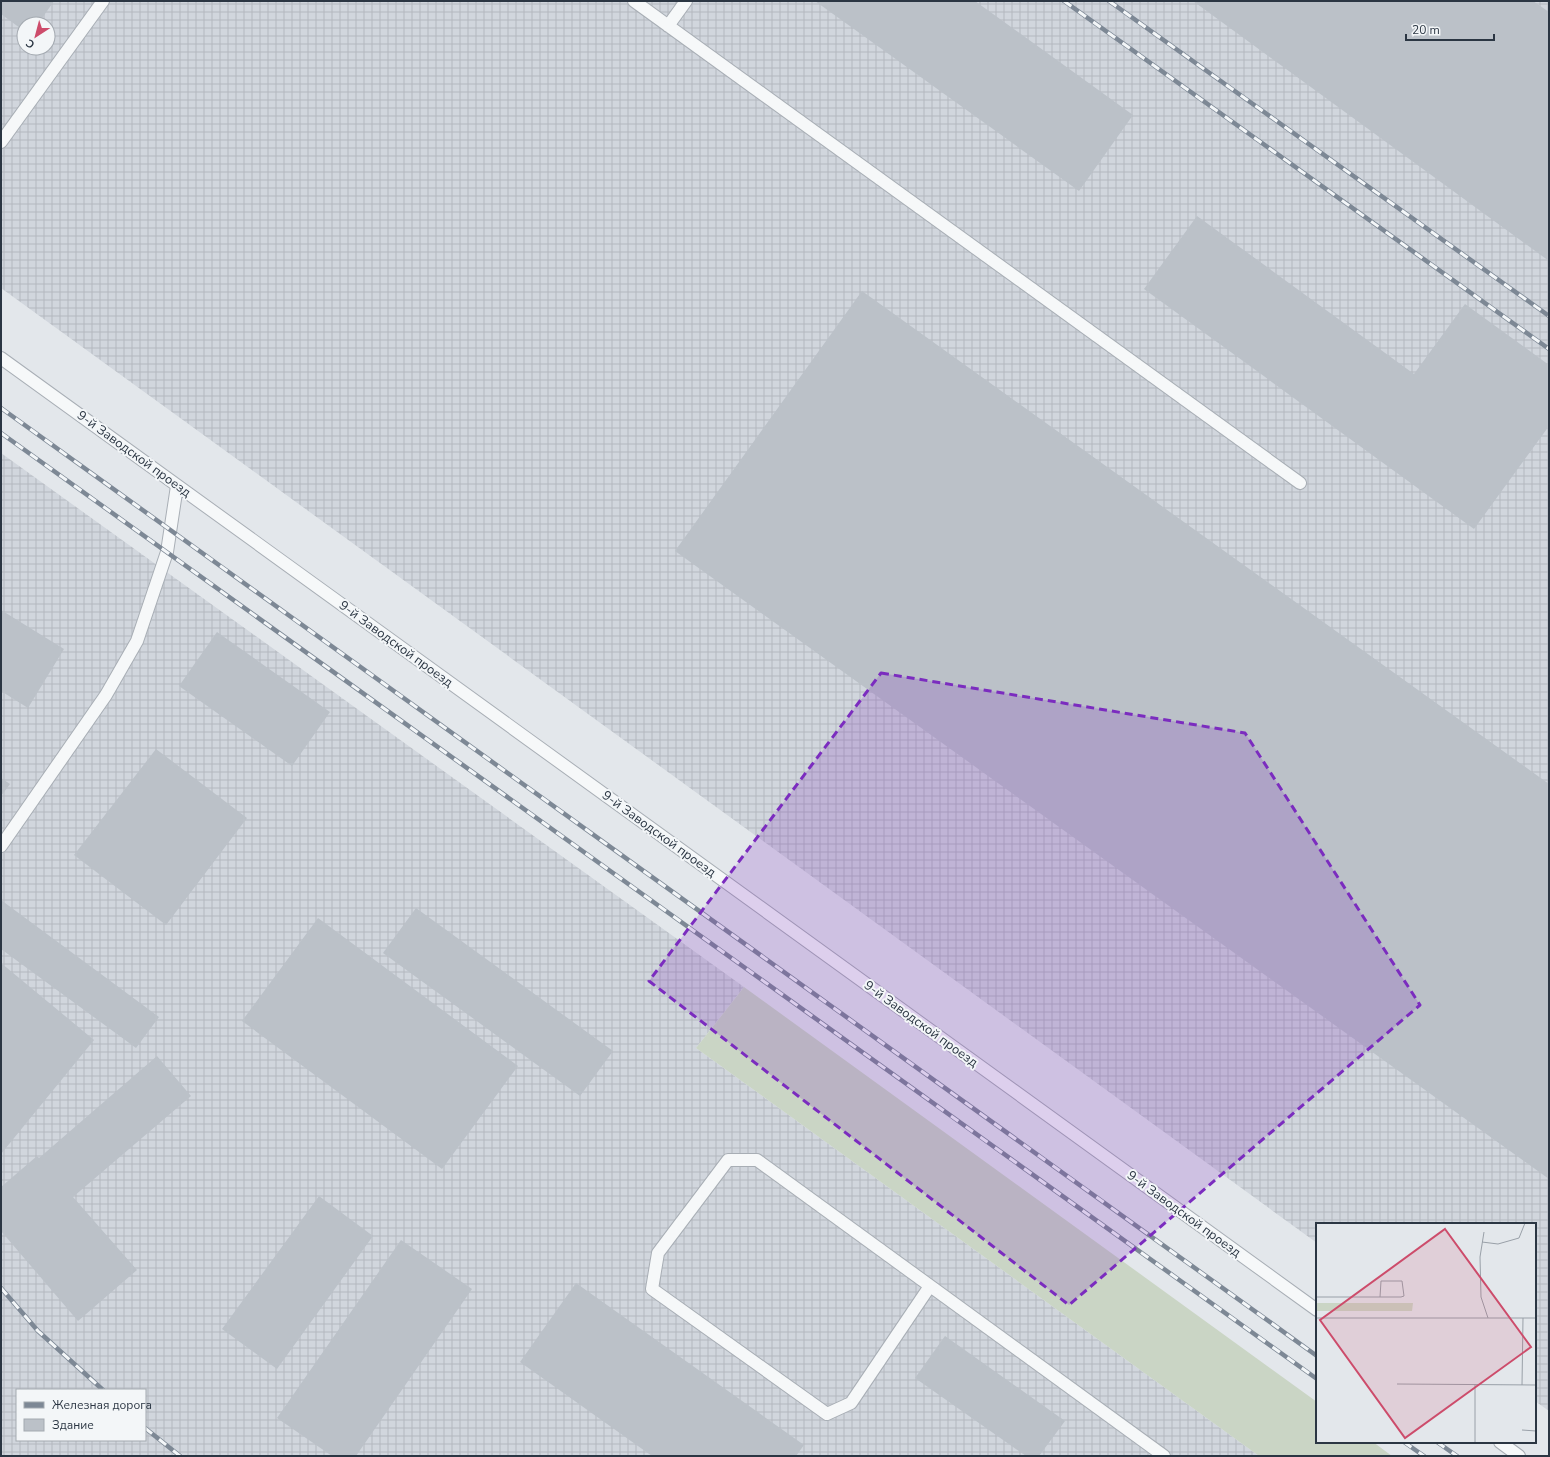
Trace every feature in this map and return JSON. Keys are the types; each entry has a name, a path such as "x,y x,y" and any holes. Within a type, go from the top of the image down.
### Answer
{"lane":[{"path":"1,142 103,1"},
{"path":"634,1 1300,483"},
{"path":"668,26 686,1"},
{"name":"9-й Заводской проезд","path":"1,358 1316,1309"},
{"path":"1,846 106,695 136,641 167,552 177,486"},
{"path":"930,1286 851,1403 827,1414 652,1289 658,1253 728,1160 757,1160 1164,1456"},
{"path":"1501,1443 1519,1456"}],"highlighted area":[{"path":"881,673 1245,733 1420,1005 1069,1305 649,981"}],"shaded area":[{"path":"1,1 1549,1 1549,1411 1536,1402 1536,1223 1316,1223 1316,1242 1,288"},
{"path":"1,453 744,987 696,1048 1259,1456 1,1456"}],"green space":[{"path":"744,987 1316,1401 1316,1443 1374,1443 1392,1456 1259,1456 696,1048"}],"building":[{"path":"1,1 54,1 44,16 16,16 16,25 1,14"},
{"path":"815,1 975,1 1133,115 1079,191"},
{"path":"1193,1 1533,1 1549,12 1549,261"},
{"path":"1197,216 1414,374 1465,304 1549,365 1549,426 1474,529 1144,289"},
{"path":"862,291 1549,784 1549,1179 675,551"},
{"path":"1,610 64,649 28,708 1,691"},
{"path":"217,632 330,712 292,766 179,686"},
{"path":"156,749 247,818 166,925 74,855"},
{"path":"1,778 10,784 1,796"},
{"path":"1,900 159,1017 136,1048 1,949"},
{"path":"416,908 613,1051 580,1096 383,953"},
{"path":"318,918 518,1066 442,1169 242,1021"},
{"path":"1,963 94,1040 1,1154"},
{"path":"157,1056 191,1096 73,1197 137,1270 78,1321 1,1231 1,1187 37,1156 39,1158"},
{"path":"319,1196 373,1236 277,1369 222,1329"},
{"path":"401,1240 472,1289 356,1456 332,1456 277,1418"},
{"path":"576,1283 804,1445 796,1456 652,1456 520,1362"},
{"path":"945,1336 1065,1421 1039,1456 1026,1456 915,1378"}],"railway":[{"path":"1064,1 1549,349"},
{"path":"1109,1 1549,316"},
{"path":"1,408 1316,1355"},
{"path":"1,433 1316,1378"},
{"path":"1,1288 38,1331 102,1389"},
{"path":"146,1429 180,1456"},
{"path":"1405,1443 1424,1456"},
{"path":"1438,1443 1457,1456"}]}
